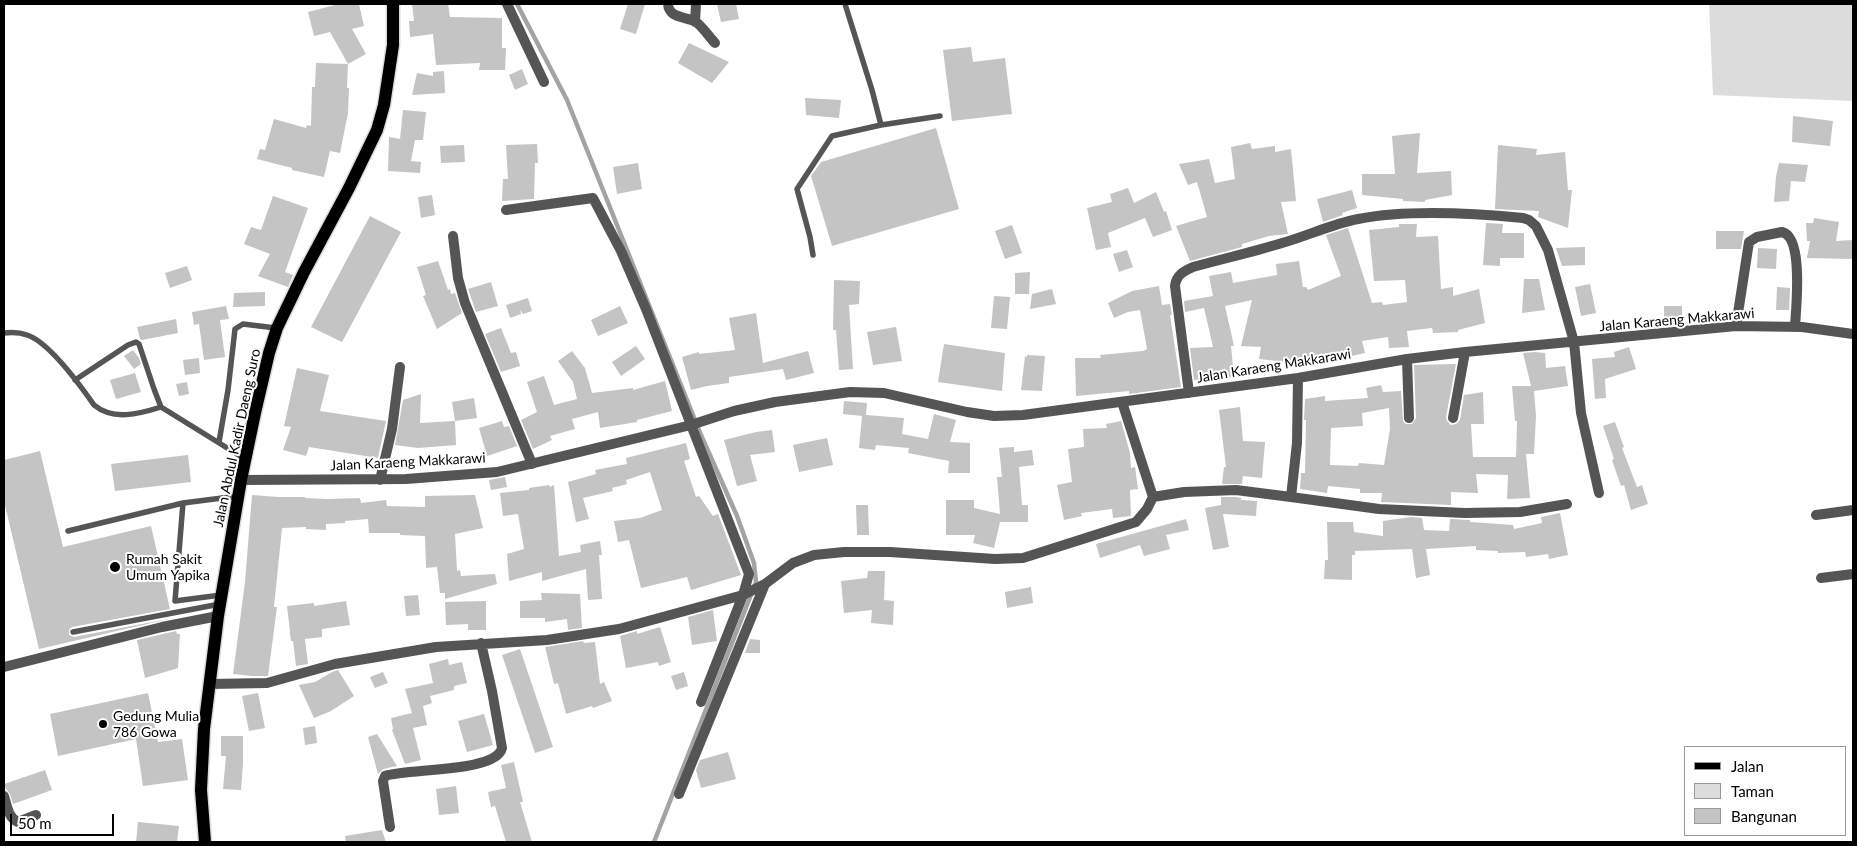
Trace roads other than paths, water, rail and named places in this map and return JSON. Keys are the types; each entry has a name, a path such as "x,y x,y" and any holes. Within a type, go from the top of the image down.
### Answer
{"main road":[{"name":"Jalan Abdul Kadir Daeng Suro","path":"205,842 201,790 202,754 220,605 244,459 269,353 277,328 377,130 384,105 394,45 393,4"}],"street":[{"path":"507,4 523,33 544,82"},
{"path":"668,4 672,13 695,22 715,43"},
{"path":"695,22 696,4"},
{"path":"506,210 594,198 621,251 695,423 749,574 746,593 701,702"},
{"path":"1189,393 1175,286 1175,280 1183,271 1283,243 1356,219 1380,215 1479,214 1529,220 1536,226 1548,250 1574,342 1581,413 1599,492"},
{"path":"1736,326 1748,244 1750,240 1757,237 1782,232 1791,238 1795,251 1797,295 1795,327"},
{"path":"453,236 458,278 465,303 532,464"},
{"name":"Jalan Karaeng Makkarawi","path":"241,480 380,480 479,474 532,464 775,402 866,392 909,397 967,412 994,416 1023,415 1298,378 1407,359 1465,352 1736,326 1795,327 1853,334"},
{"path":"1453,418 1465,352"},
{"path":"1407,359 1408,418"},
{"path":"380,480 392,429 400,367"},
{"path":"1291,497 1297,442 1298,378"},
{"path":"210,684 267,683 336,664 428,649 481,643 547,640 594,634 637,625 746,593 762,585 793,563 814,554 890,552 1000,559 1024,558 1136,522 1142,517 1153,496 1122,402"},
{"path":"1153,496 1184,492 1236,490 1379,509 1479,513 1520,512 1567,504"},
{"path":"1816,516 1853,510"},
{"path":"1821,578 1853,574"},
{"path":"679,794 762,585"},
{"path":"4,667 155,629 220,605"},
{"path":"390,827 383,781 385,776 466,766 496,757 501,753 502,748 492,691 481,643"},
{"path":"4,796 11,818 14,821 18,822 36,815"}],"lane":[{"path":"845,4 872,90 881,126"},
{"path":"813,255 796,189 832,136 940,116"},
{"path":"219,442 228,390 235,329 243,324 277,328"},
{"path":"4,333 13,332 28,335 52,352 94,405 102,412 113,415 130,414 162,407"},
{"path":"75,380 128,345 136,342 139,344 162,407 244,459"},
{"path":"68,531 183,504 238,496"},
{"path":"183,504 175,600 220,605"},
{"path":"73,632 220,605"}],"waterway":[{"path":"517,4 567,100 701,435 737,516 754,563 756,582 654,842"}],"place":[{"name":"Rumah Sakit Umum Yapika","path":"115,567"},
{"name":"Gedung Mulia 786 Gowa","path":"103,724"}]}
